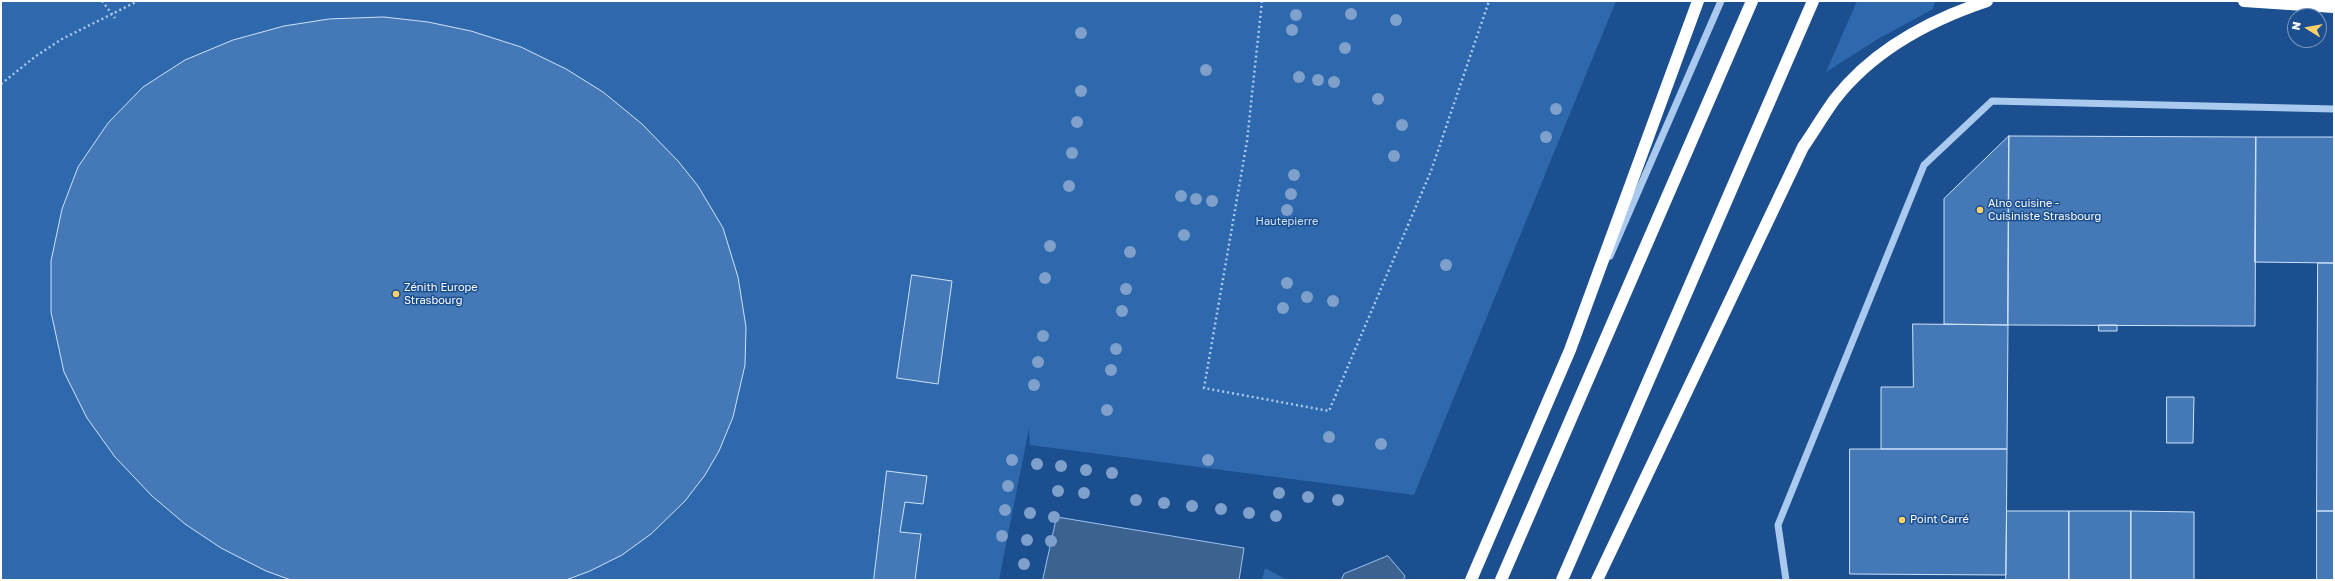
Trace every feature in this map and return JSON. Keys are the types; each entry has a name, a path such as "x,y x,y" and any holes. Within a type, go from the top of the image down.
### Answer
{"highway":[{"path":"1471,580 1570,350 1698,1"},
{"path":"1501,580 1752,1"},
{"path":"1562,580 1813,1"},
{"path":"1597,580 1803,147 1836,98 1871,62 1907,36 1954,12 1987,1"},
{"path":"2244,1 2334,7"}],"lane":[{"path":"1570,350 1721,1"},
{"path":"1786,580 1778,525 1924,165 1992,100 2334,109"}],"path":[{"path":"102,1 115,18"},
{"path":"1,84 36,56 62,39 138,1"},
{"path":"1262,1 1247,141 1204,388 1329,411 1431,171 1489,1"}],"green space":[{"name":"Hautepierre","path":"1,1 1616,1 1414,495 1030,445 1029,428 999,580 1,580"},
{"path":"1857,1 1935,1 1933,9 1878,39 1826,72"},
{"path":"1265,568 1287,580 1262,580"}],"shaded area":[{"path":"1057,517 1244,548 1239,580 1043,580"},
{"path":"1388,556 1405,576 1403,580 1341,580 1344,574"}],"building":[{"name":"Zénith Europe Strasbourg","path":"384,17 428,22 471,31 521,47 566,69 603,92 642,124 678,161 698,186 723,228 738,277 746,327 745,365 733,417 719,451 705,475 685,501 651,534 622,555 590,571 566,580 291,580 266,571 221,548 185,524 152,496 115,457 87,418 64,372 51,312 51,261 62,209 78,167 108,123 143,87 185,60 233,40 284,26 329,19"},
{"path":"2009,136 2256,137 2255,326 2008,325"},
{"path":"2009,136 2008,325 1944,324 1944,199"},
{"path":"2256,137 2334,137 2334,263 2255,262"},
{"path":"2318,263 2334,263 2334,511 2317,511"},
{"path":"912,275 952,281 938,384 897,378"},
{"path":"1913,324 2008,325 2007,449 1881,449 1881,387 1913,387"},
{"path":"2099,325 2117,325 2117,331 2099,331"},
{"path":"2167,397 2194,397 2193,443 2167,443"},
{"path":"1850,449 2007,449 2006,575 1850,574"},
{"path":"887,471 927,476 923,504 905,502 900,532 921,534 915,580 874,580"},
{"path":"2007,511 2069,511 2069,580 2006,580"},
{"path":"2069,511 2131,511 2131,580 2069,580"},
{"path":"2131,511 2194,512 2194,580 2131,580"},
{"path":"2317,511 2334,511 2334,580 2317,580"}],"place":[{"name":"Alno cuisine - Cuisiniste Strasbourg","path":"1980,210"},
{"name":"Zénith Europe Strasbourg","path":"396,294"},
{"name":"Point Carré","path":"1902,520"}]}
